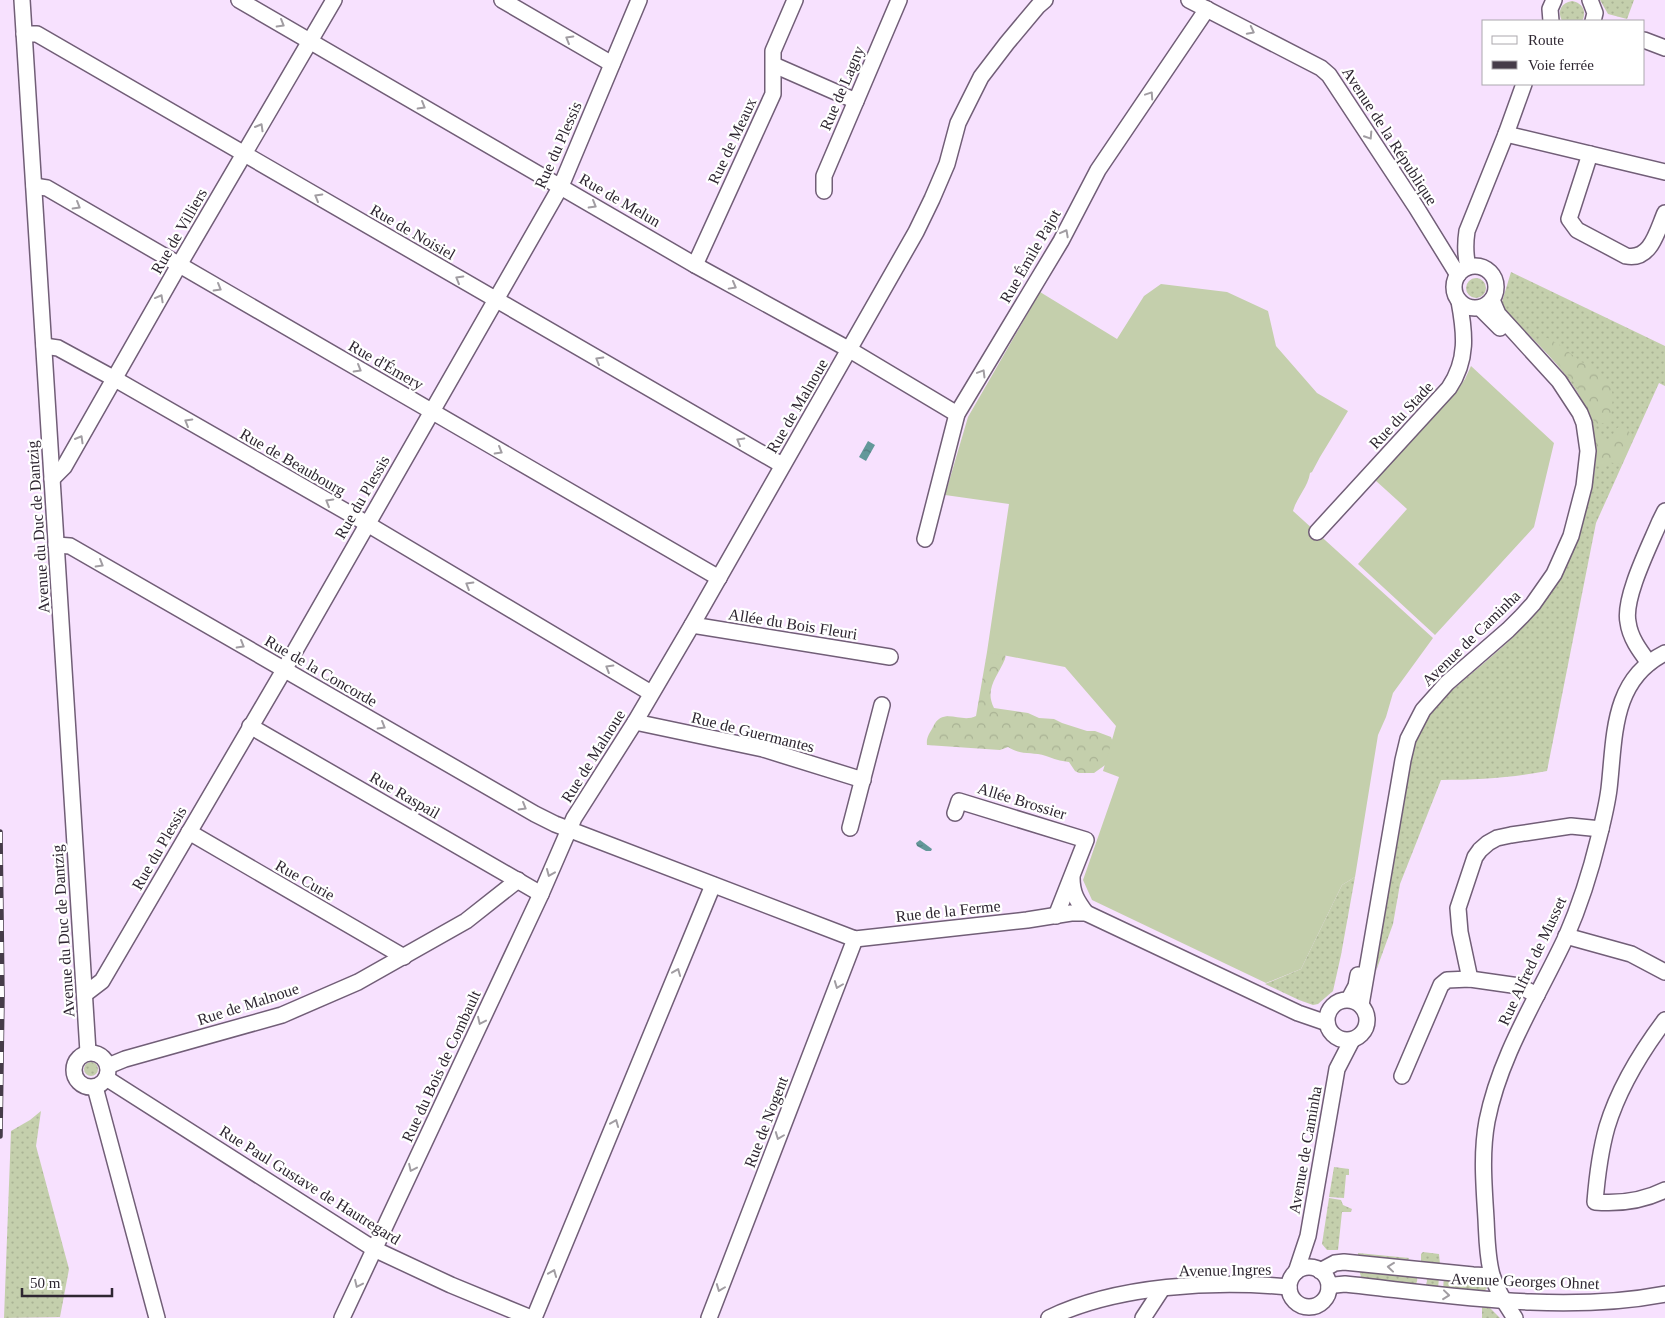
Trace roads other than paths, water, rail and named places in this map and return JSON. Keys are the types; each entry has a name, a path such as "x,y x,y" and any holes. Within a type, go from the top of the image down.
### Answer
{"street":[{"name":"Avenue du Duc de Dantzig","path":"22,0 88,1052"},
{"name":"Rue de Melun","path":"239,0 695,265 850,350 957,414"},
{"name":"Rue de Villiers","path":"52,479 64,468 179,265 334,0"},
{"path":"502,0 612,64"},
{"name":"Rue du Plessis","path":"85,994 102,981 284,670 561,186 639,0"},
{"name":"Rue de Meaux","path":"695,265 773,94 773,52 795,0"},
{"name":"Rue de Lagny","path":"824,191 824,176 899,0"},
{"name":"Rue de Malnoue","path":"569,829 692,625 916,232 947,164 958,123 981,77 1007,42 1045,0"},
{"name":"Avenue de la République","path":"1189,0 1313,64 1329,75 1425,222 1463,271"},
{"path":"1551,20 1550,9 1554,0"},
{"path":"1590,0 1594,12 1594,20"},
{"name":"Rue Émile Pajot","path":"925,539 957,414 1061,240 1098,170 1207,9"},
{"name":"Rue de Noisiel","path":"24,34 36,34 782,466"},
{"path":"1645,40 1665,48"},
{"path":"774,65 856,100"},
{"path":"1463,271 1480,267 1490,274 1496,285 1494,296 1486,304 1470,308 1459,301 1454,288 1455,282 1463,271 1468,231 1524,85"},
{"path":"1506,134 1665,172"},
{"path":"1590,154 1570,213 1570,219 1577,230 1626,256 1634,257 1642,255 1648,250 1665,213"},
{"name":"Rue d'Émery","path":"34,186 47,188 719,578"},
{"name":"Rue du Stade","path":"1317,532 1449,388 1456,377 1464,347 1463,323 1459,301"},
{"name":"Avenue de Caminha","path":"1355,1002 1403,760 1413,727 1434,696 1508,630 1548,584 1571,536 1584,486 1588,452 1584,423 1580,413 1559,380 1498,314 1486,304"},
{"name":"Rue de Beaubourg","path":"44,346 58,348 115,379 367,524 651,693"},
{"path":"1649,663 1633,640 1627,613 1631,592 1665,511"},
{"name":"Rue de la Concorde","path":"56,545 70,546 535,814 569,829"},
{"name":"Allée du Bois Fleuri","path":"692,625 890,657"},
{"name":"Rue Alfred de Musset","path":"1515,1318 1502,1299 1492,1276 1488,1254 1484,1182 1487,1122 1497,1083 1510,1049 1566,936 1582,894 1601,829 1609,792 1619,708 1636,676 1649,663 1665,653"},
{"path":"850,828 882,705"},
{"name":"Rue de Guermantes","path":"635,722 763,749 863,780"},
{"name":"Rue Raspail","path":"250,726 541,894"},
{"name":"Allée Brossier","path":"955,813 959,801 1086,840 1072,878"},
{"path":"1470,979 1460,932 1458,908 1475,857 1480,850 1497,838 1511,835 1571,826 1601,829"},
{"name":"Rue de la Ferme","path":"569,829 855,940 1071,913 1086,913 1313,1019 1330,1029"},
{"name":"Rue du Bois de Combault","path":"342,1318 541,894 569,829"},
{"name":"Rue Curie","path":"189,832 404,957"},
{"path":"1072,878 1072,889 1086,913"},
{"path":"1056,916 1065,890 1072,878"},
{"name":"Rue de Malnoue","path":"103,1077 282,1015 358,982 466,921 518,880"},
{"path":"533,1318 713,885"},
{"path":"1566,936 1631,954 1665,972"},
{"name":"Rue de Nogent","path":"709,1318 855,940"},
{"path":"1402,1076 1441,985 1447,980 1470,979 1519,986 1537,995"},
{"path":"1355,1002 1367,1016 1365,1028 1362,1033 1352,1040 1339,1039 1330,1029 1328,1013 1336,1003 1355,1002"},
{"path":"1665,1020 1628,1076 1613,1109 1599,1163 1595,1202 1610,1203 1643,1199 1665,1190"},
{"name":"Avenue de Caminha","path":"1330,1029 1337,1069"},
{"name":"Avenue de Caminha","path":"1309,1270 1308,1236 1337,1069 1352,1040"},
{"path":"103,1077 89,1087 79,1083 74,1073 75,1062 78,1057 88,1052 99,1054 103,1057 103,1077 157,1318"},
{"name":"Rue Paul Gustave de Hautregard","path":"103,1077 374,1249 451,1285 533,1318"},
{"name":"Avenue Georges Ohnet","path":"1309,1270 1335,1263 1352,1263 1492,1276"},
{"path":"1352,1263 1355,1280 1359,1286"},
{"path":"1291,1294 1306,1313 1321,1303 1328,1293 1329,1287 1324,1275 1309,1270 1289,1281 1291,1294 1295,1318"},
{"path":"1412,1291 1420,1286 1421,1283 1421,1275 1414,1270"},
{"name":"Avenue Georges Ohnet","path":"1329,1287 1338,1284 1482,1299 1586,1303 1665,1294"},
{"name":"Avenue Ingres","path":"1050,1318 1088,1303 1137,1292 1162,1289 1216,1285 1291,1294"},
{"name":"Avenue Ingres","path":"1143,1318 1162,1289"},
{"name":"Avenue Ingres","path":"1137,1292 1143,1318"}],"water":[{"path":"868,441 875,445 866,461 859,457"},
{"path":"920,840 932,849 931,851 926,851 917,846 916,843"}],"railway":[{"path":"0,832 2,996 0,1136"}]}
